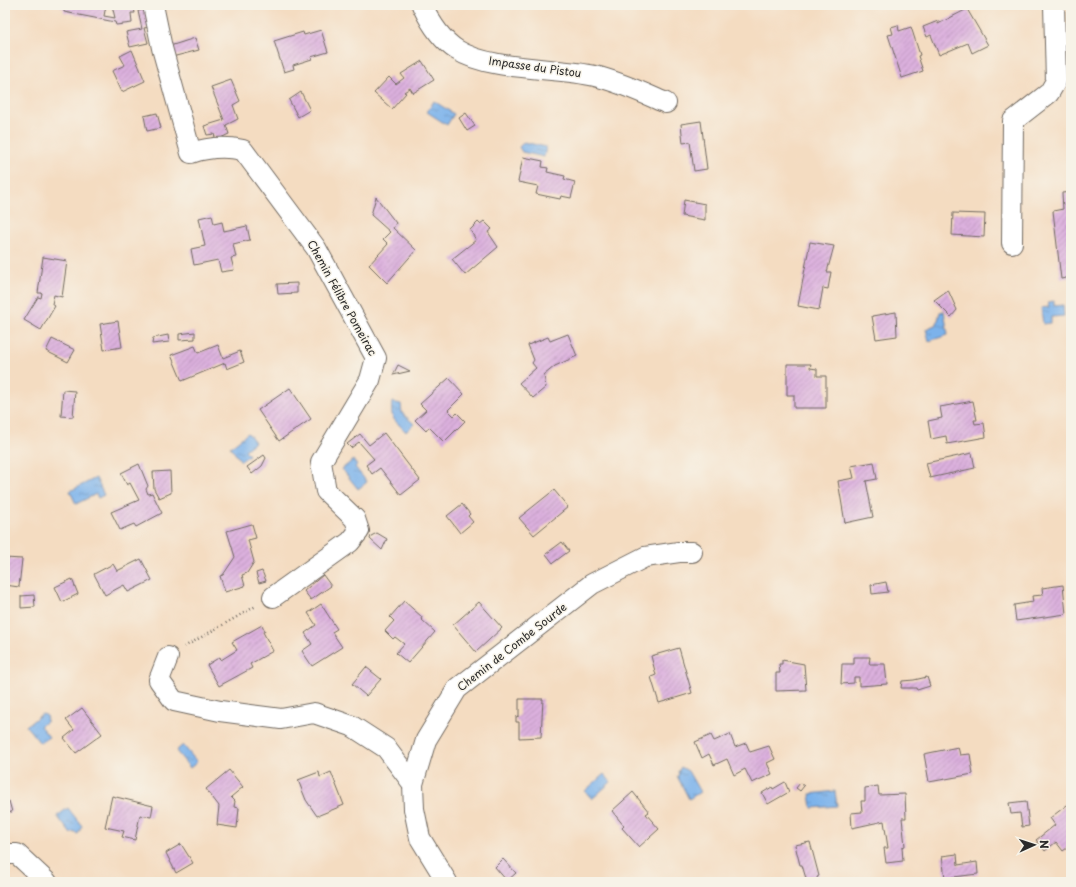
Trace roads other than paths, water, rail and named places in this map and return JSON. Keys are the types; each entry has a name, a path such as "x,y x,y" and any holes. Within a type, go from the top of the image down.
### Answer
{"street":[{"name":"Chemin Félibre Pomeirac","path":"153,5 162,48 191,153 205,148 226,146 243,150 316,248 376,358 370,380 321,462 326,490 355,519 359,530 350,542 272,597"},
{"name":"Impasse du Pistou","path":"422,5 428,18 441,36 457,50 472,57 494,62 594,76 630,87 666,103"},
{"path":"1012,243 1013,121 1049,93 1056,81 1054,5"},
{"name":"Chemin de Combe Sourde","path":"447,882 420,838 414,809 413,784 426,740 457,689 592,584 645,557 679,552 692,552"},
{"path":"168,657 159,680 174,702 220,712 281,719 314,713 352,726 386,748 413,784"},
{"path":"5,854 17,854 47,882"}],"water":[{"path":"434,101 454,114 447,125 427,112"},
{"path":"524,142 546,147 544,157 522,152 519,147"},
{"path":"1054,301 1054,306 1063,305 1064,316 1051,317 1051,323 1043,324 1041,308 1049,307 1048,302"},
{"path":"944,311 948,335 929,341 926,329 937,324 940,312"},
{"path":"392,402 401,404 402,413 414,424 406,432 394,419 392,413"},
{"path":"248,433 255,442 245,450 249,455 241,461 230,447"},
{"path":"353,460 357,465 355,467 367,482 358,489 342,469"},
{"path":"96,478 104,495 98,498 96,494 76,504 70,491"},
{"path":"42,714 46,715 47,721 40,726 49,737 40,743 26,726"},
{"path":"183,745 197,762 190,768 176,751"},
{"path":"681,767 688,771 700,792 689,799 677,776 679,775 678,772"},
{"path":"604,774 611,782 592,799 585,791"},
{"path":"835,791 837,806 812,808 810,794"},
{"path":"68,808 82,826 78,834 73,832 71,834 57,816"}]}
